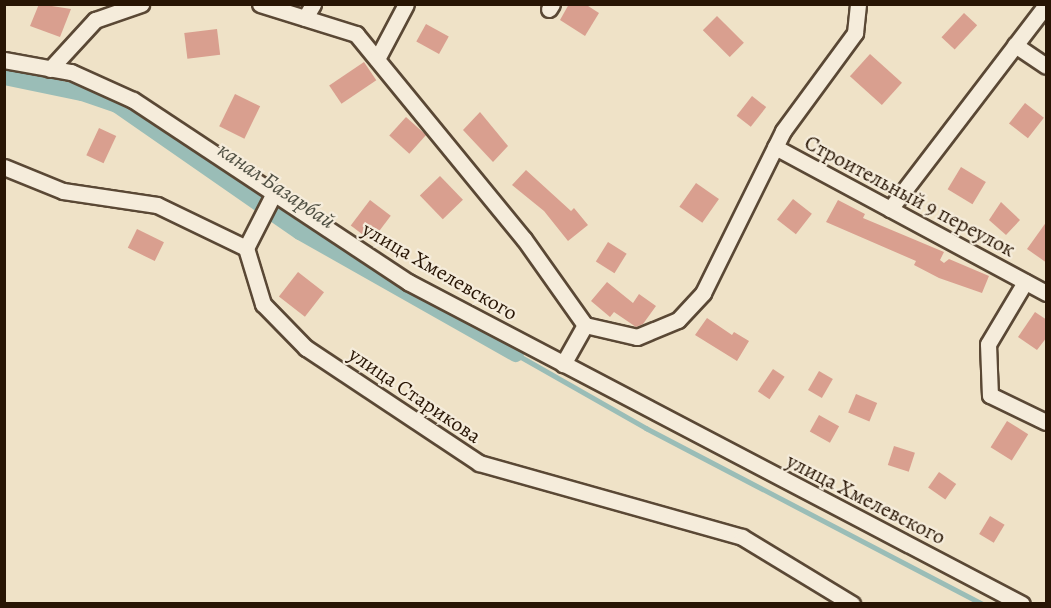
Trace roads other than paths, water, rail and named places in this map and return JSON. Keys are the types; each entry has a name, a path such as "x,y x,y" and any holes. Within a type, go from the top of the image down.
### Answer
{"street":[{"path":"50,69 95,20 141,4"},
{"path":"260,4 356,34 524,240 585,325 637,337 678,320 703,293 775,147 855,33 858,4"},
{"path":"305,18 313,4"},
{"path":"377,59 406,4"},
{"path":"890,209 1047,5"},
{"path":"1016,45 1047,66"},
{"name":"улица Хмелевского","path":"4,60 71,72 133,100 408,282 1022,603"},
{"name":"Строительный 9 переулок","path":"775,147 1047,293"},
{"path":"4,167 63,191 157,205 248,244 274,194"},
{"name":"улица Старикова","path":"248,244 263,304 306,348 479,463 742,537 852,603"},
{"name":"Строительный 9 переулок","path":"1025,282 988,344 990,395 1047,422"},
{"path":"562,364 585,325"}],"waterway":[{"name":"канал Базарбай","path":"4,77 82,93 117,105 300,232 516,354"},
{"path":"516,354 646,428 982,604"}]}
